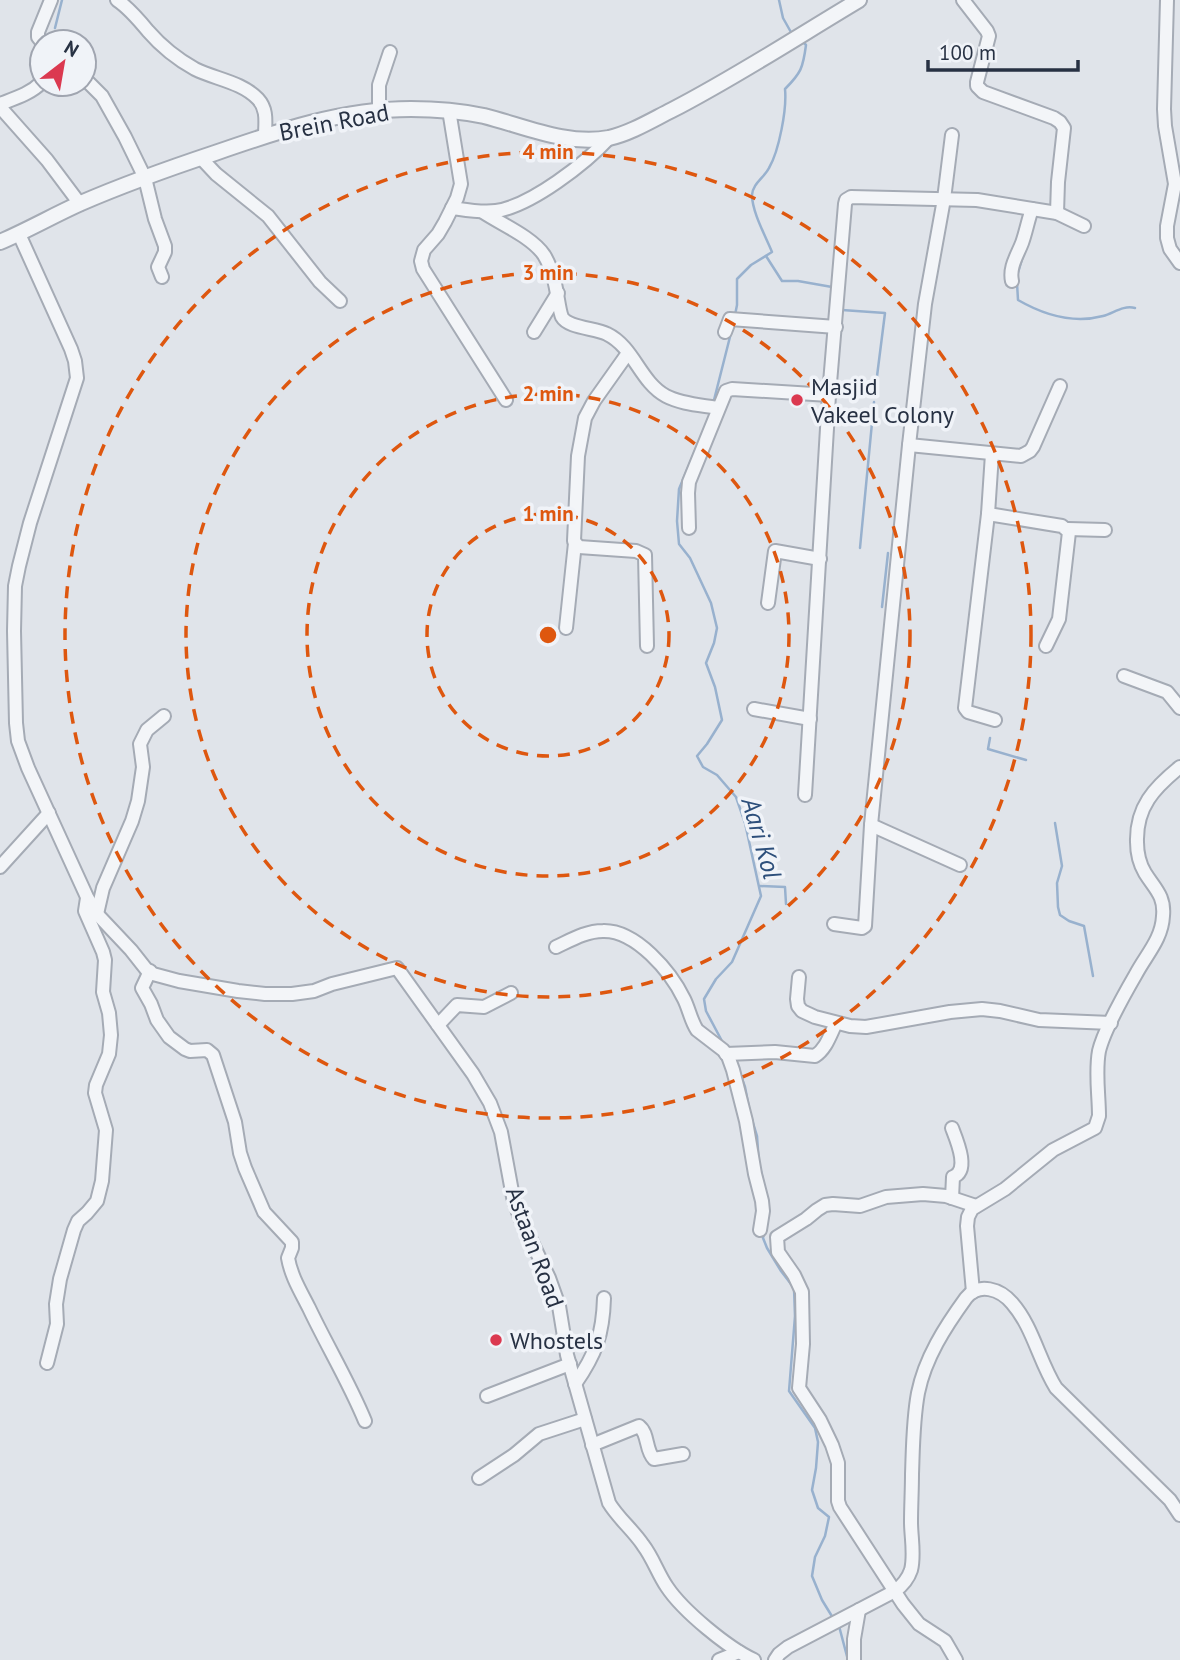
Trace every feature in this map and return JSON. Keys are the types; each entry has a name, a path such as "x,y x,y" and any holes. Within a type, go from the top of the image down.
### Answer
{"street":[{"path":"40,28 51,0"},
{"path":"117,0 176,57 194,68 247,90 256,97 263,105 265,113 265,136"},
{"name":"Brein Road","path":"0,242 80,204 145,178 265,136 320,120 379,110 449,110 574,139 610,137 689,101 859,0"},
{"path":"963,0 989,36 977,82 978,88 1054,118 1064,128 1057,213"},
{"path":"1167,0 1164,109 1175,184 1167,238 1180,263"},
{"path":"379,110 379,85 390,52"},
{"path":"98,91 103,96 145,178 165,246 158,267 162,277"},
{"path":"28,93 0,105 80,204"},
{"path":"449,110 461,184 452,208 438,234 425,250 421,261 506,400"},
{"path":"834,924 863,928 865,926 871,825 909,445 925,304 944,199 951,135"},
{"path":"452,208 482,212 498,211 514,205 568,174 610,137"},
{"path":"201,158 216,174 268,216 320,282 340,301"},
{"path":"805,794 829,395 846,200 852,197 976,200 1057,213 1084,226"},
{"path":"1012,281 1013,264 1032,209"},
{"path":"482,212 539,249 547,261 565,320 608,334 623,346 654,387 664,395 686,403 714,407"},
{"path":"19,234 71,349 77,378 30,523 15,586 18,741 87,897 97,914 150,971 142,988 162,1028 185,1049 207,1049 213,1055 235,1122 245,1168 264,1212 292,1242 288,1261 365,1421"},
{"path":"534,332 558,293"},
{"path":"725,332 736,319 836,327"},
{"path":"565,628 575,543 578,456 585,418 628,353"},
{"path":"909,445 1021,456 1030,452 1060,386"},
{"path":"689,528 690,482 712,429 714,407 724,393 729,389 829,395"},
{"path":"992,454 988,514 965,709 995,720"},
{"path":"988,514 1068,529 1105,530"},
{"path":"1046,646 1059,619 1068,529"},
{"path":"575,543 583,547 636,551 645,555 647,646"},
{"path":"768,603 775,551 820,559"},
{"path":"1124,676 1167,692 1180,708"},
{"path":"754,709 810,719"},
{"path":"97,914 103,888 138,801 143,766 140,744 147,730 164,716"},
{"path":"973,1292 967,1226 970,1212 1054,1150 1095,1128 1099,1116 1099,1049 1137,972 1156,943 1164,916 1161,896 1139,861 1137,827 1140,813 1156,788 1180,767"},
{"path":"0,867 49,813"},
{"path":"871,825 960,865"},
{"path":"47,1363 57,1324 58,1286 74,1230 97,1201 102,1181 106,1130 95,1093 109,1054 111,1035 102,985 105,960 85,911 87,897"},
{"path":"556,947 594,932 612,931 627,937 665,970 684,998 697,1030 730,1053 775,1052 815,1056 825,1046 836,1023"},
{"name":"Astaan Road","path":"150,971 207,987 265,994 292,994 314,991 397,968 473,1074 490,1103 501,1132 516,1206 555,1294 575,1384 609,1503 644,1545 668,1589 691,1614 738,1653 754,1660"},
{"path":"799,977 798,1006 807,1014 836,1023 866,1027 982,1009 1038,1020 1111,1023"},
{"path":"438,1025 457,1005 486,1007 511,993"},
{"path":"730,1053 762,1201 760,1230"},
{"path":"952,1128 961,1156 960,1172 953,1177 952,1198"},
{"path":"956,1660 945,1641 919,1624 903,1604 838,1501 838,1463 832,1445 820,1420 799,1388 803,1344 802,1292 778,1252 777,1237 825,1205 860,1206 897,1195 935,1194 976,1206"},
{"path":"775,1660 788,1647 895,1591 906,1580 912,1565 913,1441 919,1391 928,1363 948,1323 966,1299 979,1289 1001,1293 1011,1302 1056,1388 1170,1500 1180,1515"},
{"path":"575,1384 593,1355 601,1333 604,1298"},
{"path":"487,1396 570,1364"},
{"path":"479,1478 514,1455 539,1434 585,1419"},
{"path":"592,1445 639,1426 643,1430 652,1457 657,1459 683,1454"},
{"path":"854,1660 859,1610"},
{"path":"719,1660 738,1653"}],"waterway":[{"path":"55,28 62,0"},
{"name":"Aari Kol","path":"779,0 783,18 792,34"},
{"name":"Aari Kol","path":"735,315 737,279 751,265 772,252 757,217 752,195 776,151 783,118 785,89 800,70 804,59 804,43"},
{"path":"766,256 782,281 832,287"},
{"path":"1017,276 1023,256"},
{"path":"1017,283 1018,300 1059,317 1092,318 1123,308 1135,308"},
{"path":"842,310 885,313 875,392"},
{"name":"Aari Kol","path":"713,404 733,325"},
{"path":"860,548 874,402"},
{"name":"Aari Kol","path":"697,446 679,489 679,544 690,558 711,603 717,628 706,663 715,687 722,720 697,756 703,767 717,775 736,797 745,823 761,896 732,962 716,979 704,999 706,1011 723,1043"},
{"path":"882,607 888,553"},
{"path":"990,738 988,749 1026,760"},
{"path":"1055,823 1062,866 1057,883 1058,907 1060,915 1084,926 1093,976"},
{"path":"760,886 785,887 786,904"},
{"name":"Aari Kol","path":"740,1073 757,1136 759,1165"},
{"name":"Aari Kol","path":"761,1171 766,1195"},
{"name":"Aari Kol","path":"764,1233 767,1248 794,1288 795,1316 789,1391 815,1428 818,1442 812,1490 818,1508 829,1517 825,1536 815,1557 812,1576 833,1618"},
{"name":"Aari Kol","path":"839,1626 848,1660"}],"place":[{"name":"Masjid Vakeel Colony","path":"797,400"},
{"name":"Whostels","path":"496,1340"}]}
